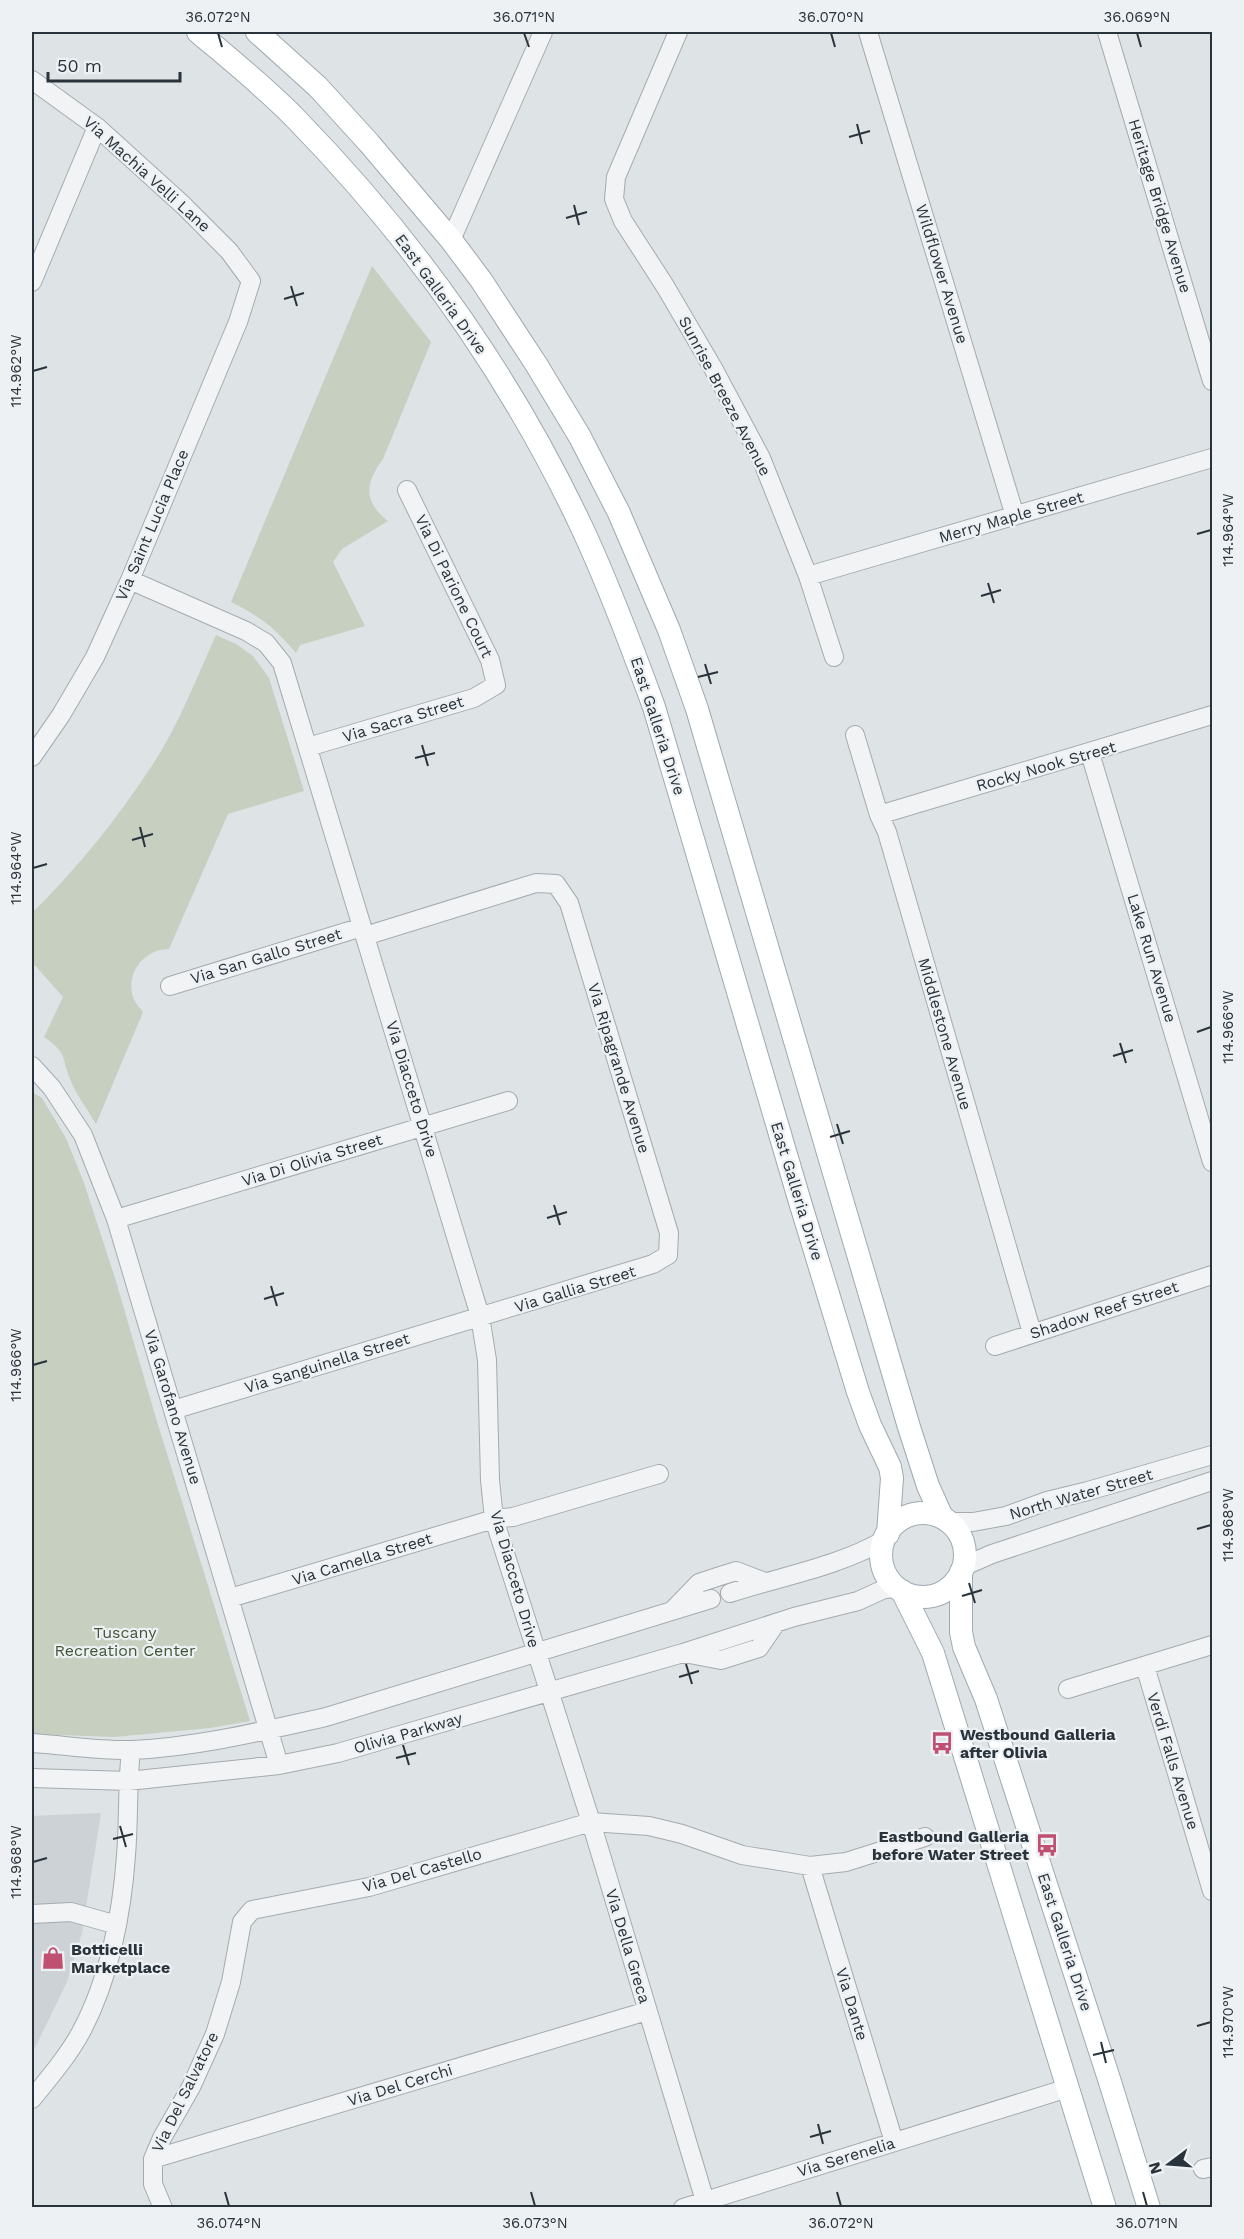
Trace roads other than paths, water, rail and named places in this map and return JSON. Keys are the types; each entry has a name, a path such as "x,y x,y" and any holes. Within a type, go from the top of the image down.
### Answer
{"main road":[{"name":"East Galleria Drive","path":"198,32 295,118 378,209 438,286 480,346 513,401 539,445 583,530 626,630 654,707 858,1392 870,1425 890,1467 892,1478 886,1537"},
{"path":"257,32 318,87 451,240 481,280 556,396 619,513 669,630 697,709 928,1486 945,1519 961,1537 965,1551 961,1571 950,1587 938,1594 925,1597 912,1595 900,1589 890,1580 883,1568 881,1554 891,1528 901,1519 914,1514 928,1513 945,1519"},
{"name":"East Galleria Drive","path":"961,1571 961,1632 964,1647 989,1711 1149,2208"},
{"path":"900,1589 933,1653 1105,2208"}],"street":[{"path":"451,240 543,32"},
{"name":"Sunrise Breeze Avenue","path":"678,32 616,177 614,199 623,221 665,286 713,368 755,448 808,576 834,657"},
{"name":"Wildflower Avenue","path":"868,32 1015,516"},
{"name":"Heritage Bridge Avenue","path":"1107,32 1212,381"},
{"name":"Via Machia Velli Lane","path":"32,80 97,127 183,205 230,251 251,281"},
{"path":"32,282 97,127"},
{"name":"Via Saint Lucia Place","path":"32,757 61,715 95,657 130,580 238,322 251,281"},
{"name":"Merry Maple Street","path":"808,576 1212,458"},
{"name":"Via Di Parione Court","path":"407,490 490,660 496,685"},
{"name":"Via Diacceto Drive","path":"130,580 246,631 266,643 282,663 480,1316 487,1360 490,1480 494,1520 549,1691"},
{"name":"Via Sacra Street","path":"308,747 474,698 496,685"},
{"name":"Rocky Nook Street","path":"879,815 1212,716"},
{"name":"Middlestone Avenue","path":"855,735 879,815 887,832 1032,1334"},
{"name":"Lake Run Avenue","path":"1090,753 1212,1162"},
{"name":"Via San Gallo Street","path":"170,986 536,883 556,884"},
{"name":"Via Ripagrande Avenue","path":"556,884 569,903 669,1233 668,1255"},
{"name":"Via Garofano Avenue","path":"32,1066 52,1088 83,1135 116,1219 279,1765"},
{"name":"Via Di Olivia Street","path":"116,1219 508,1101"},
{"name":"Via Gallia Street","path":"480,1316 495,1314 653,1264 668,1255"},
{"name":"Shadow Reef Street","path":"995,1346 1212,1275"},
{"name":"Via Sanguinella Street","path":"173,1410 480,1316"},
{"name":"North Water Street","path":"945,1519 973,1522 1006,1516 1047,1501 1212,1455"},
{"name":"Via Camella Street","path":"230,1598 659,1474"},
{"name":"North Water Street","path":"961,1571 969,1564 992,1554 1212,1481"},
{"path":"730,1593 865,1551 886,1537"},
{"path":"671,1612 699,1583 717,1577 736,1571 765,1582"},
{"name":"Olivia Parkway","path":"32,1778 128,1782 279,1765 338,1754 683,1653 721,1660 759,1648 776,1623 858,1600 882,1590 900,1589"},
{"path":"32,1743 131,1750 270,1730 326,1717 711,1599"},
{"path":"1068,1689 1212,1645"},
{"name":"Verdi Falls Avenue","path":"1145,1666 1212,1891"},
{"name":"Via Della Greca","path":"549,1691 591,1822 705,2201"},
{"path":"32,2098 54,2072 81,2032 101,1984 117,1925 126,1856 131,1750"},
{"path":"591,1822 650,1826 682,1834 742,1855 810,1866 854,1860 925,1837"},
{"name":"Via Del Castello","path":"252,1910 369,1887 591,1822"},
{"name":"Via Dante","path":"810,1866 894,2142"},
{"name":"Via Del Salvatore","path":"163,2208 153,2184 153,2159 162,2138 191,2087 215,2034 231,1982 242,1922 252,1910"},
{"path":"32,1914 71,1912 117,1925"},
{"name":"Via Del Cerchi","path":"153,2159 647,2010"},
{"name":"Via Serenelia","path":"683,2208 1068,2088"}],"place":[{"name":"Westbound Galleria after Olivia","path":"942,1743"},
{"name":"Eastbound Galleria before Water Street","path":"1047,1845"},
{"name":"Botticelli Marketplace","path":"53,1958"}],"park label":[{"name":"Tuscany Recreation Center","path":"125,1641"}]}
